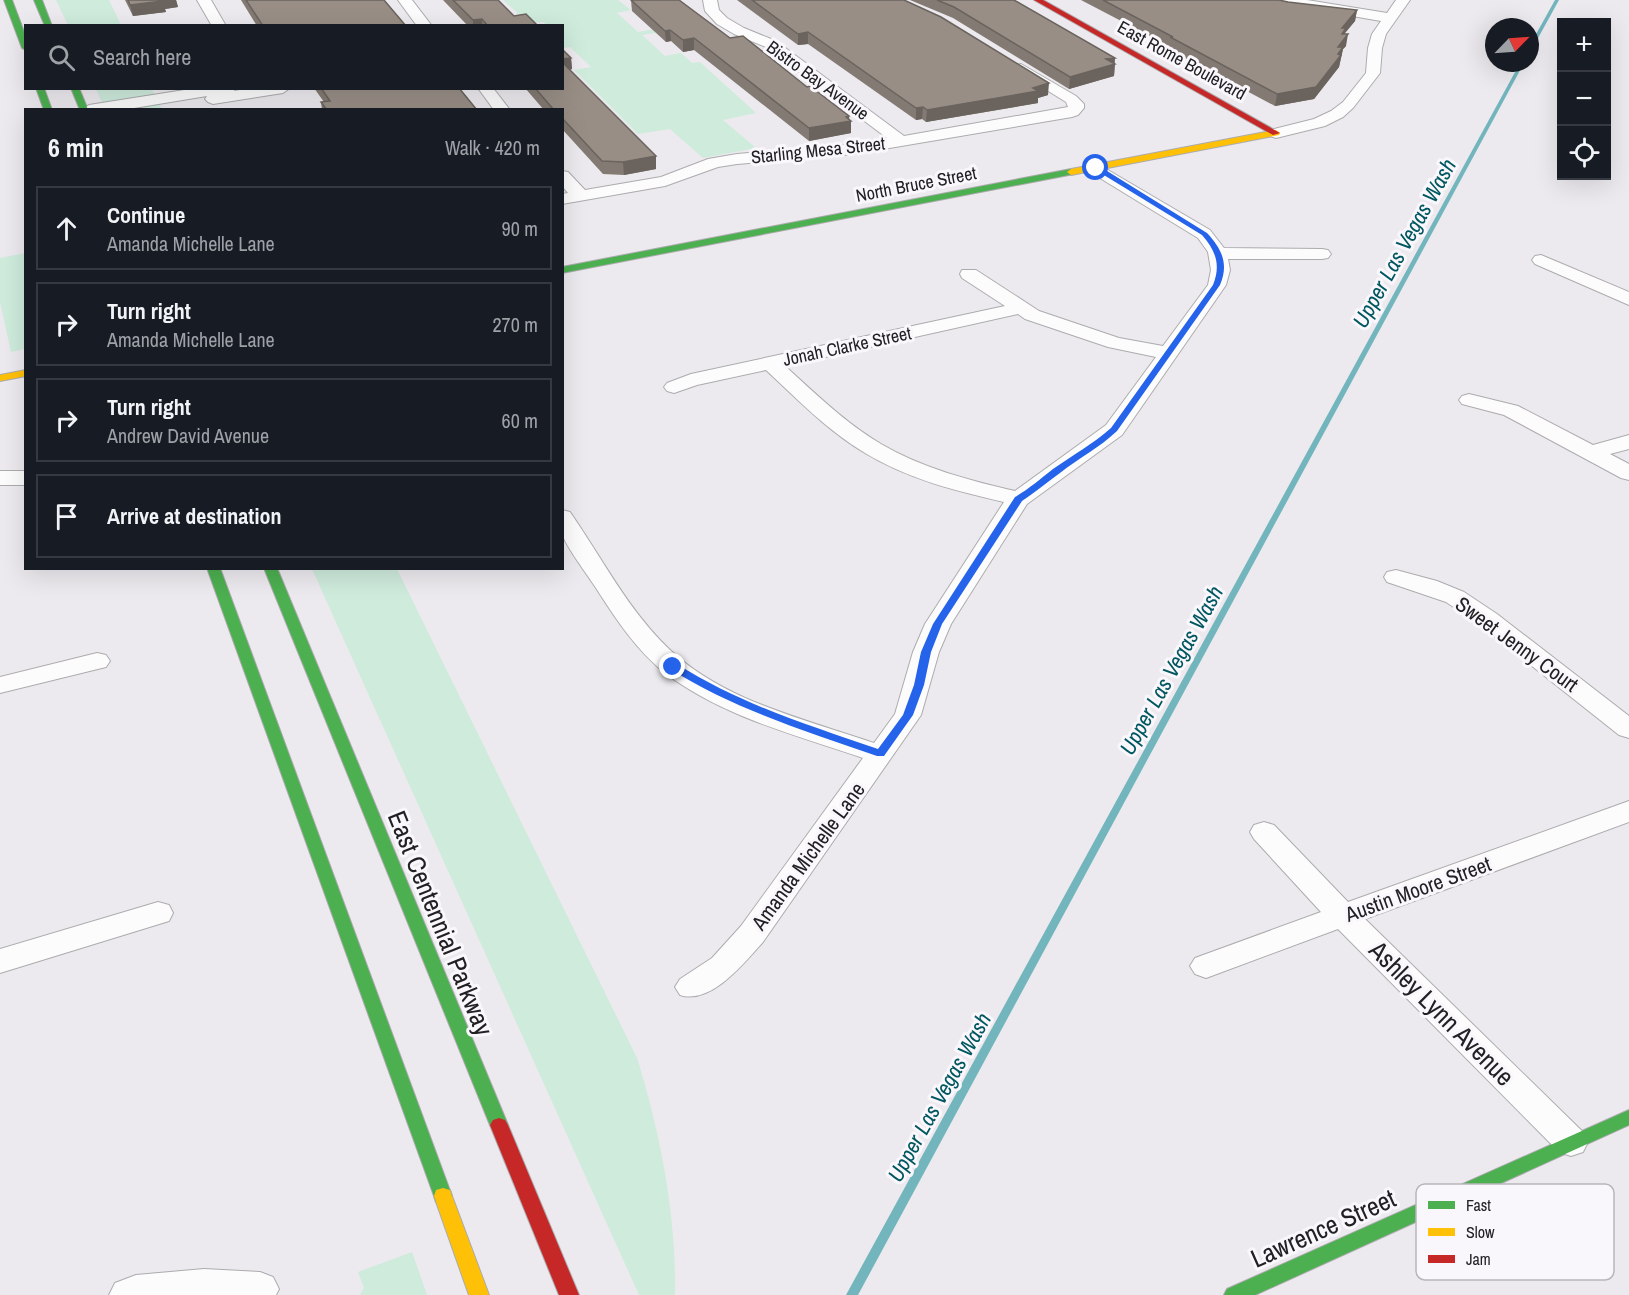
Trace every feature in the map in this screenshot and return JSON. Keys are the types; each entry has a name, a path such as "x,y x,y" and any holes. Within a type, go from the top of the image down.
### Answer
{"main road":[{"path":"8,0 24,43"},
{"path":"38,0 48,24"},
{"name":"East Rome Boulevard","path":"1038,0 1276,133"},
{"path":"41,90 47,108"},
{"path":"76,90 83,108"},
{"name":"North Bruce Street","path":"564,270 1276,133"},
{"path":"0,378 24,373"},
{"path":"214,570 479,1295"},
{"name":"East Centennial Parkway","path":"271,570 568,1295"},
{"name":"Lawrence Street","path":"1478,1184 1629,1117"},
{"name":"Lawrence Street","path":"1234,1295 1416,1212"}],"street":[{"path":"204,0 218,24"},
{"path":"405,0 423,24"},
{"name":"Bistro Bay Avenue","path":"710,0 712,11 722,21 771,44 901,141"},
{"path":"1283,0 1390,18"},
{"path":"1276,133 1319,123 1337,114 1348,105 1373,73 1377,40 1403,0"},
{"name":"Starling Mesa Street","path":"564,199 665,181 714,163 736,159 761,155 854,149 1072,112 1076,108 1076,104 1071,99 1004,58"},
{"path":"102,108 216,90"},
{"path":"487,90 501,108"},
{"path":"161,108 285,93"},
{"path":"1096,168 1204,234 1215,245 1218,253 1322,254"},
{"path":"564,178 581,196"},
{"name":"Amanda Michelle Lane","path":"690,987 723,966 752,934 908,715 919,685 926,652 938,624 1018,499 1039,486 1056,471 1096,446 1114,430 1216,285 1222,273 1218,253"},
{"path":"1541,260 1629,299"},
{"path":"969,274 1032,315 1115,343 1167,354"},
{"name":"Jonah Clarke Street","path":"674,387 691,380 1021,308"},
{"path":"770,363 843,429 886,457 942,480 1018,499"},
{"path":"1469,400 1511,410 1629,473"},
{"path":"1592,452 1629,442"},
{"path":"0,478 24,478"},
{"path":"564,520 633,622 673,667 709,689 750,707 880,754"},
{"name":"Sweet Jenny Court","path":"1395,577 1428,586 1455,597 1488,619 1629,729"},
{"path":"0,685 97,661"},
{"name":"Austin Moore Street","path":"1206,966 1629,811"},
{"name":"Ashley Lynn Avenue","path":"1263,832 1344,917 1571,1142"},
{"path":"0,961 158,913"},
{"path":"128,1295 204,1285 260,1289"}],"green space":[{"path":"56,0 109,0 121,24 68,24"},
{"path":"503,0 618,0 631,10 617,13 638,32 706,21 709,25 642,35 665,56 681,53 692,63 700,62 756,113 723,120 756,148 703,158 670,129 638,134 574,70 591,67 570,47 564,48 564,24 529,23"},
{"path":"96,90 152,90 162,108 105,108"},
{"path":"24,253 24,349 11,352 0,302 0,258"},
{"path":"312,570 397,570 637,1058 660,1146 670,1205 675,1265 675,1295 639,1295"},
{"path":"412,1252 427,1295 360,1295 364,1288 358,1272"}],"building":[{"path":"128,0 163,0 163,1 130,5"},
{"path":"246,0 384,0 404,24 262,24"},
{"path":"453,0 498,0 514,16 526,14 536,24 486,24 482,19 473,20"},
{"path":"631,0 679,0 730,38 743,36 807,87 810,86 849,116 846,117 851,121 809,128 694,38 683,40 670,30 665,31"},
{"path":"752,0 904,0 941,17 1049,83 1033,88 1038,91 927,110 923,107 916,108 808,32 798,34"},
{"path":"937,0 1014,0 1115,58 1106,59 1115,64 1070,77 954,7"},
{"path":"1103,0 1279,0 1357,10 1342,28 1346,28 1342,34 1348,34 1338,47 1343,47 1338,54 1341,55 1316,87 1277,94"},
{"path":"564,51 571,58 564,59"},
{"path":"564,64 656,156 623,162 602,161 564,120 564,108 552,108 537,90 564,90"},
{"path":"322,90 461,90 475,108 326,108 321,102 330,101"}],"waterway":[{"name":"Upper Las Vegas Wash","path":"1539,33 1557,0"},
{"name":"Upper Las Vegas Wash","path":"852,1295 1517,72"}],"traffic: fast":[{"path":"8,0 24,43"},
{"path":"38,0 48,24"},
{"path":"41,90 47,108"},
{"path":"76,90 83,108"},
{"path":"564,270 1071,172"},
{"path":"214,570 443,1196"},
{"path":"271,570 499,1125"},
{"path":"1480,1184 1629,1117"},
{"path":"1234,1295 1416,1213"}],"traffic: slow":[{"path":"1071,172 1276,133"},
{"path":"0,378 24,373"},
{"path":"443,1196 479,1295"}],"traffic: jam":[{"path":"1038,0 1276,133"},
{"path":"499,1125 569,1295"}],"route":[{"path":"673,667 709,689 780,720 880,754 908,715 919,685 926,652 938,624 1018,499 1039,486 1056,471 1096,446 1114,430 1216,285 1222,273 1215,245 1204,234 1096,168"}]}
